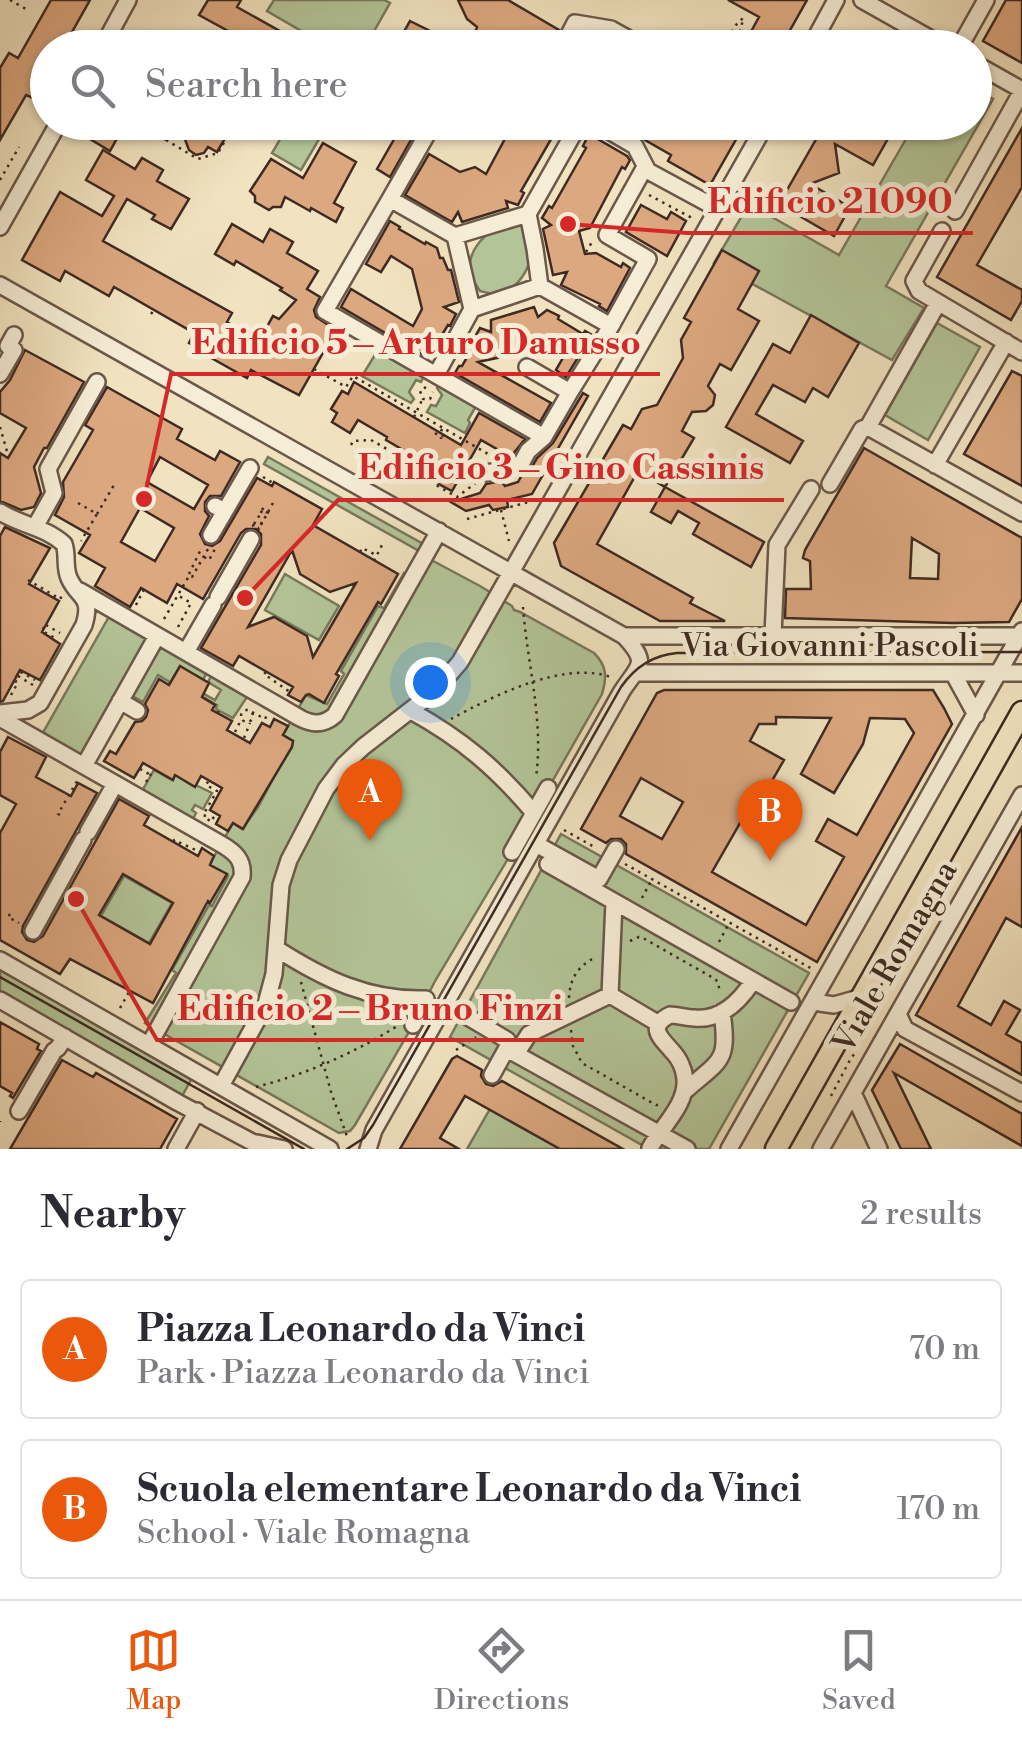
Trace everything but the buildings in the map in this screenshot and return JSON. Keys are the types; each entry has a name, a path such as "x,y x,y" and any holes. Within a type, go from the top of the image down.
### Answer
{"main road":[{"name":"Viale Romagna","path":"776,1149 1022,712"}],"street":[{"path":"112,30 128,0"},
{"path":"820,30 836,0"},
{"path":"862,0 915,30"},
{"path":"969,30 986,0"},
{"path":"572,30 575,24 613,30"},
{"path":"955,211 1022,90 992,73"},
{"path":"0,227 49,140"},
{"path":"424,140 325,312 544,437"},
{"path":"540,286 528,214 570,140"},
{"path":"625,140 635,146 648,171 718,209"},
{"path":"221,1086 266,1004 274,974 281,885 301,834 344,766 435,692 460,662 757,140"},
{"path":"488,473 520,464 544,437 648,259 607,235 645,166"},
{"path":"390,199 455,236 528,214"},
{"path":"942,231 914,281 919,291 1022,352"},
{"path":"436,375 472,309 455,236"},
{"path":"0,285 624,636 638,656 638,673 622,691 374,1130 368,1149"},
{"path":"472,309 540,286 611,326"},
{"path":"830,484 938,303"},
{"path":"0,374 14,350 8,346 14,335"},
{"path":"936,464 1006,342"},
{"path":"527,367 570,392"},
{"path":"35,527 54,493 48,470 98,382"},
{"path":"868,426 1022,513"},
{"path":"210,542 220,508 250,468"},
{"name":"Via Giovanni Pascoli","path":"773,635 777,545 811,489"},
{"path":"3,711 28,710 40,703 86,620 86,603 66,572 64,544 59,538 7,516"},
{"path":"186,652 256,529"},
{"path":"75,586 160,638 318,724 335,715 439,531"},
{"name":"Via Giovanni Pascoli","path":"624,636 1021,634"},
{"name":"Viale Romagna","path":"729,1149 1021,634"},
{"path":"82,769 160,638"},
{"name":"Via Giovanni Pascoli","path":"638,673 1022,673"},
{"path":"953,673 976,714"},
{"path":"120,701 137,711"},
{"path":"3,711 82,769 221,844 242,863 242,877 148,1045"},
{"path":"412,711 445,723 531,809"},
{"path":"26,927 115,784"},
{"path":"512,852 542,788"},
{"name":"Viale Romagna","path":"821,1149 1022,795"},
{"path":"536,844 599,879 614,853"},
{"path":"548,864 791,1002"},
{"path":"610,995 614,902"},
{"path":"277,949 303,974 354,990 426,999 413,1024 410,1019"},
{"path":"0,960 330,1149"},
{"path":"659,1024 670,1015 700,1019 722,1012 738,1002 753,981"},
{"path":"492,1075 529,1034 610,995"},
{"path":"610,995 659,1024"},
{"name":"Viale Romagna","path":"813,1002 834,1005 862,996"},
{"path":"0,1000 259,1146 284,1149"},
{"path":"446,1004 507,1040 511,1051 540,1077 654,1140 687,1149"},
{"path":"654,1140 684,1091 722,1057 726,1044 722,1012"},
{"path":"898,1014 906,1029 1022,1094"},
{"path":"659,1024 659,1037 682,1067 684,1091"},
{"path":"20,1111 65,1037"},
{"path":"853,1093 879,1149"},
{"path":"176,1149 197,1111"},
{"path":"351,1144 374,1130"}],"path":[{"path":"10,0 26,9"},
{"path":"739,30 747,10"},
{"path":"733,30 743,18"},
{"path":"166,140 198,160 218,152 225,140"},
{"path":"0,180 19,147"},
{"path":"314,369 346,388 353,376 511,467"},
{"path":"415,414 423,399"},
{"path":"0,427 8,455"},
{"path":"442,437 443,428"},
{"path":"351,445 353,441 370,440 417,466 420,476 457,497 488,473"},
{"path":"394,453 399,448 413,459 411,463"},
{"path":"416,482 420,476"},
{"path":"67,555 75,553 112,487"},
{"path":"256,529 274,501"},
{"path":"467,519 532,502"},
{"path":"78,503 97,514"},
{"path":"262,522 266,505"},
{"path":"262,510 268,513 262,522 256,529 262,510"},
{"path":"501,510 509,543"},
{"path":"256,529 264,513"},
{"path":"264,513 273,516"},
{"path":"204,557 208,560 210,542"},
{"path":"160,638 177,595 194,567 190,566 210,542"},
{"path":"360,552 362,548 375,558 383,543"},
{"path":"28,580 60,599 75,586"},
{"path":"141,596 144,589"},
{"path":"160,638 187,613 191,603 177,595"},
{"path":"523,606 534,682 542,788"},
{"path":"55,638 45,626 65,636"},
{"path":"3,711 20,671 32,679"},
{"path":"445,723 485,700 534,682 591,671 614,678"},
{"path":"266,672 290,692"},
{"path":"235,732 242,712 247,710 272,722"},
{"path":"244,738 254,717 252,712"},
{"path":"232,719 251,722"},
{"path":"60,815 82,769"},
{"path":"140,769 150,775"},
{"path":"208,780 206,785 216,791 204,815 217,820"},
{"path":"561,828 614,853 652,879 816,971"},
{"path":"174,842 200,852"},
{"path":"634,913 652,879"},
{"path":"10,914 8,917 26,927"},
{"path":"711,956 730,922"},
{"path":"684,1091 660,1106 582,1063 573,1046 568,995 574,976 586,962 610,950 636,938 647,940 718,982 722,1012"},
{"path":"303,974 330,1092 351,1144"},
{"path":"120,1008 129,992"},
{"path":"244,1085 257,1087 324,1065 410,1019"},
{"path":"456,1050 489,1029"},
{"path":"834,1102 832,1093 861,1048"}],"green space":[{"path":"274,0 390,3 375,30 300,30 267,11"},
{"path":"280,140 319,140 301,170 272,153"},
{"path":"905,140 970,140 886,286 924,308 892,360 714,263 749,204 839,255"},
{"path":"506,222 522,225 530,236 529,265 512,288 494,294 480,291 471,276 474,250 485,236"},
{"path":"937,323 980,347 928,440 885,415"},
{"path":"381,345 426,372 409,392 414,399 411,403 362,376"},
{"path":"441,381 479,401 465,433 427,412 442,395 437,388"},
{"path":"268,457 425,545 421,552 264,464"},
{"path":"420,554 594,653 604,667 605,682 602,694 355,1125 350,1131 339,1133 145,1023 228,876 210,865 212,860 233,823 242,829 258,807 293,741 283,735 306,695 327,704 378,606 384,608"},
{"path":"285,574 339,606 319,640 265,610"},
{"path":"110,615 152,638 83,760 41,736"},
{"path":"158,642 208,670 203,680 180,667 174,677 215,700 221,690 208,682 213,673 249,694 233,718 216,709 217,705 158,675 143,702 129,694"},
{"path":"154,770 172,780 175,775 212,793 203,809 195,805 191,822 141,793"},
{"path":"561,834 809,973 709,1149 649,1149 450,1037"},
{"path":"124,876 172,903 149,943 101,916"},
{"path":"0,970 192,1078 181,1098 0,995"},
{"path":"490,1109 560,1149 467,1149"}],"tram line":[{"path":"347,1149 364,1138 373,1125 621,687 639,668 652,659 677,653 1022,652"},
{"path":"0,977 304,1149"}],"place":[{"name":"Edificio 21090","path":"568,224"},
{"name":"Edificio 5 – Arturo Danusso","path":"144,499"},
{"name":"Edificio 3 – Gino Cassinis","path":"245,598"},
{"name":"Piazza Leonardo da Vinci","path":"370,841"},
{"name":"Scuola elementare Leonardo da Vinci","path":"770,861"},
{"name":"Edificio 2 – Bruno Finzi","path":"76,899"}]}
